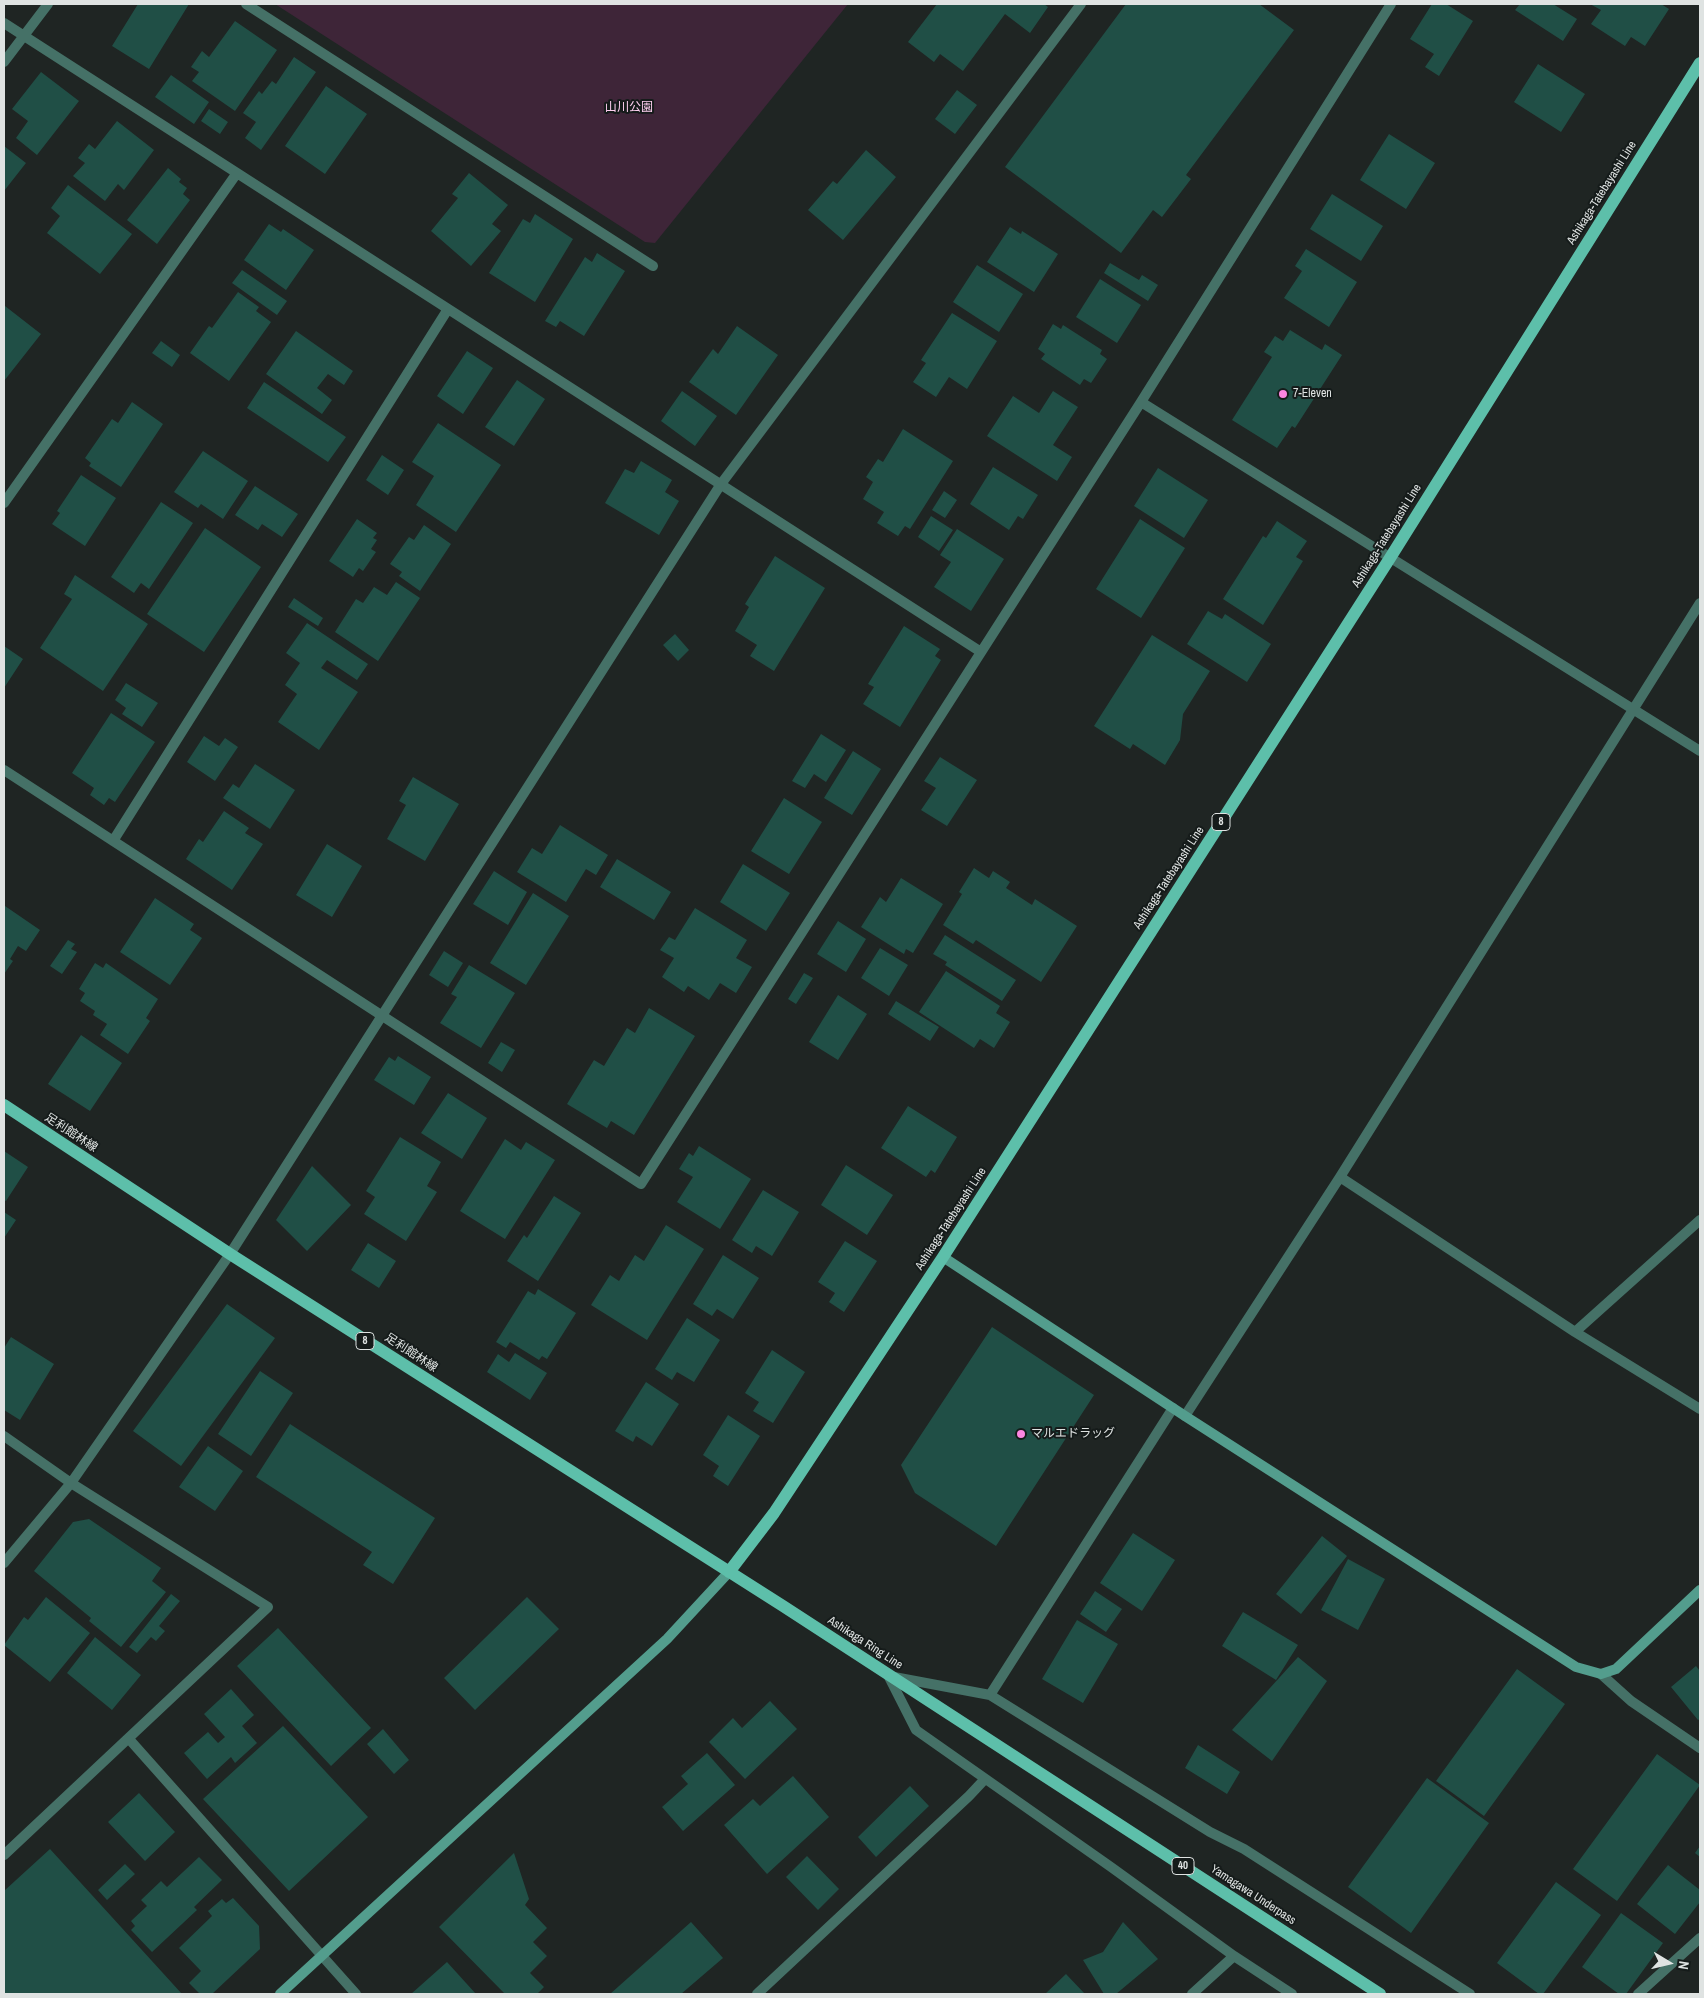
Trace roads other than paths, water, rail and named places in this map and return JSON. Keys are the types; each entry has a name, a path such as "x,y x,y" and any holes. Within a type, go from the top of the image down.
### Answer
{"main road":[{"name":"Ashikaga-Tatebayashi Line","path":"730,1572 774,1513 943,1258 1390,558 1700,63"},
{"name":"足利館林線","path":"4,1105 230,1254 730,1572"},
{"name":"Ashikaga Ring Line","path":"730,1572 985,1737"},
{"name":"Yamagawa Underpass","path":"985,1737 1380,1994"}],"street":[{"path":"4,62 48,4"},
{"path":"246,4 653,266"},
{"path":"4,1563 71,1483 230,1254 722,484 1081,4"},
{"path":"4,770 641,1184 1140,402 1391,4"},
{"path":"4,23 981,652"},
{"path":"4,503 237,173"},
{"path":"113,841 448,309"},
{"path":"1140,402 1634,708 1700,751"},
{"path":"1185,1416 1340,1177 1700,603"},
{"path":"1340,1177 1575,1332 1700,1410"},
{"path":"1575,1332 1700,1220"},
{"path":"943,1258 1576,1667 1601,1674 1631,1701 1700,1748"},
{"path":"990,1695 1173,1408"},
{"path":"4,1436 71,1483 268,1607 4,1855"},
{"path":"280,1994 667,1639 730,1572"},
{"path":"1601,1674 1616,1668 1700,1590"},
{"path":"888,1675 990,1695 1210,1832 1244,1849 1470,1994"},
{"path":"888,1675 916,1730 1234,1956 1292,1994"},
{"path":"129,1739 356,1994"},
{"path":"757,1994 962,1803 984,1780"},
{"path":"1638,1994 1700,1938"},
{"path":"1192,1994 1234,1956"}],"place":[{"name":"7-Eleven","path":"1283,394"},
{"name":"マルエドラッグ","path":"1021,1434"}],"park label":[{"name":"山川公園","path":"629,108"}]}
